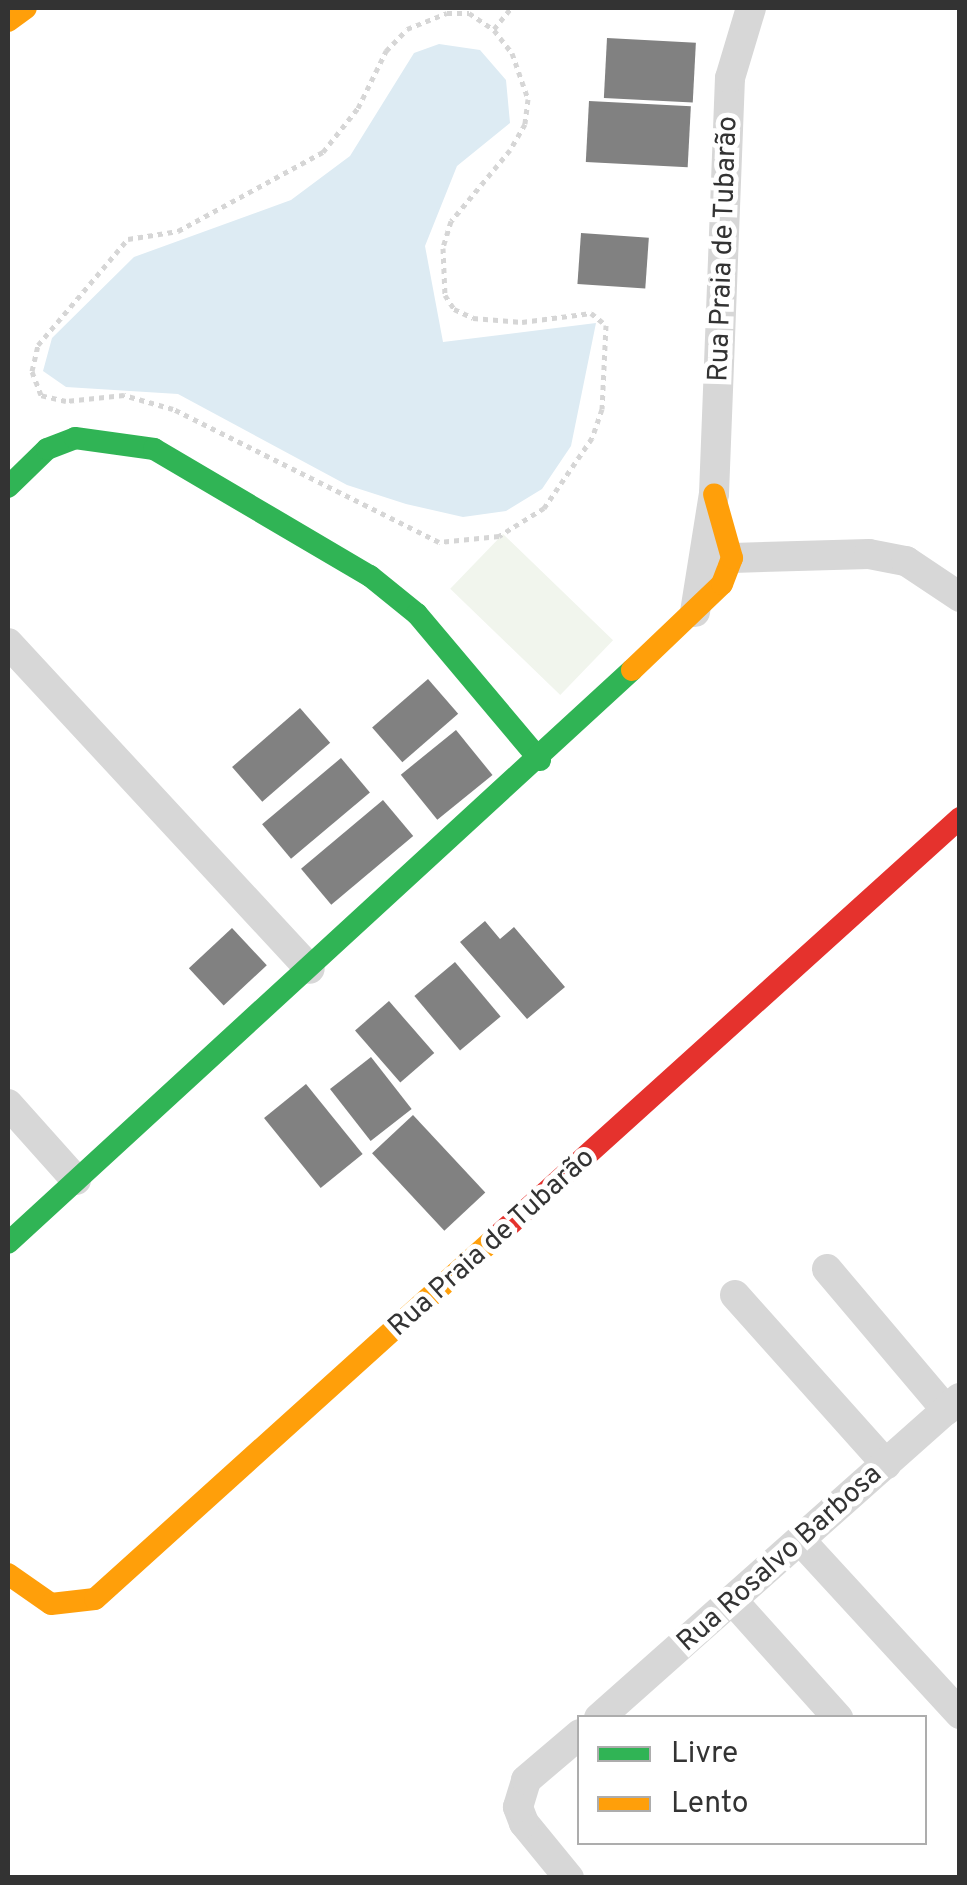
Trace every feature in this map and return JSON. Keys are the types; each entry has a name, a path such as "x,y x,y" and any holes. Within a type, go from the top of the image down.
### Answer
{"street":[{"path":"8,21 26,8"},
{"name":"Rua Praia de Tubarão","path":"695,612 714,494 730,78 751,8"},
{"path":"8,487 48,449 76,438 112,438 154,449 370,576 417,614 540,760"},
{"name":"Rua Praia de Tubarão","path":"714,494 732,558"},
{"path":"8,1243 540,760 722,584 732,558 869,554 906,561 960,597"},
{"path":"8,642 310,969"},
{"name":"Rua Praia de Tubarão","path":"8,1574 51,1604 95,1599 960,818"},
{"path":"8,1104 76,1180"},
{"path":"827,1269 953,1404"},
{"path":"735,1295 886,1464"},
{"name":"Rua Rosalvo Barbosa","path":"602,1715 953,1404"},
{"path":"801,1541 960,1714"},
{"path":"734,1602 835,1715"},
{"path":"568,1878 524,1823 518,1806 526,1780 577,1737"}],"path":[{"path":"494,30 511,8"},
{"path":"447,12 468,13 494,30 522,74 525,124 451,221 443,248 445,295 454,309 496,322 591,313 601,317 608,338 602,409 592,438 544,508 525,523 469,542 439,542 174,409 124,396 66,401 41,395 32,372 38,345 128,239 178,231 322,152 358,108 386,51 407,29 447,12"}],"shaded area":[{"path":"439,44 480,50 506,80 510,123 457,166 425,246 443,342 596,323 571,446 542,489 506,511 463,517 406,504 347,485 178,394 66,387 43,371 52,338 134,257 291,200 350,156 414,53"},
{"path":"503,534 613,640 560,695 450,589"}],"building":[{"path":"607,38 696,43 693,103 604,98"},
{"path":"589,101 691,106 688,167 586,162"},
{"path":"581,233 649,238 645,289 577,284"},
{"path":"428,679 458,714 402,762 372,728"},
{"path":"300,708 330,743 262,802 232,767"},
{"path":"456,730 493,775 437,820 401,775"},
{"path":"341,758 370,792 291,859 262,824"},
{"path":"383,800 413,836 331,905 301,869"},
{"path":"485,921 500,939 514,927 565,987 527,1019 460,942"},
{"path":"232,928 267,965 224,1006 189,968"},
{"path":"455,962 501,1016 460,1050 414,996"},
{"path":"389,1001 434,1053 400,1083 355,1031"},
{"path":"371,1057 412,1109 371,1141 330,1089"},
{"path":"306,1084 363,1154 321,1188 264,1118"},
{"path":"413,1115 485,1193 444,1231 372,1153"}],"traffic: fast":[{"path":"8,487 47,449 75,438 154,449 370,576 417,614 540,760"},
{"path":"8,1243 632,670"}],"traffic: slow":[{"path":"8,21 26,8"},
{"path":"632,670 722,584 732,558 714,494"},
{"path":"8,1574 51,1604 95,1599 495,1238"}],"traffic: jam":[{"path":"495,1238 960,818"}]}
